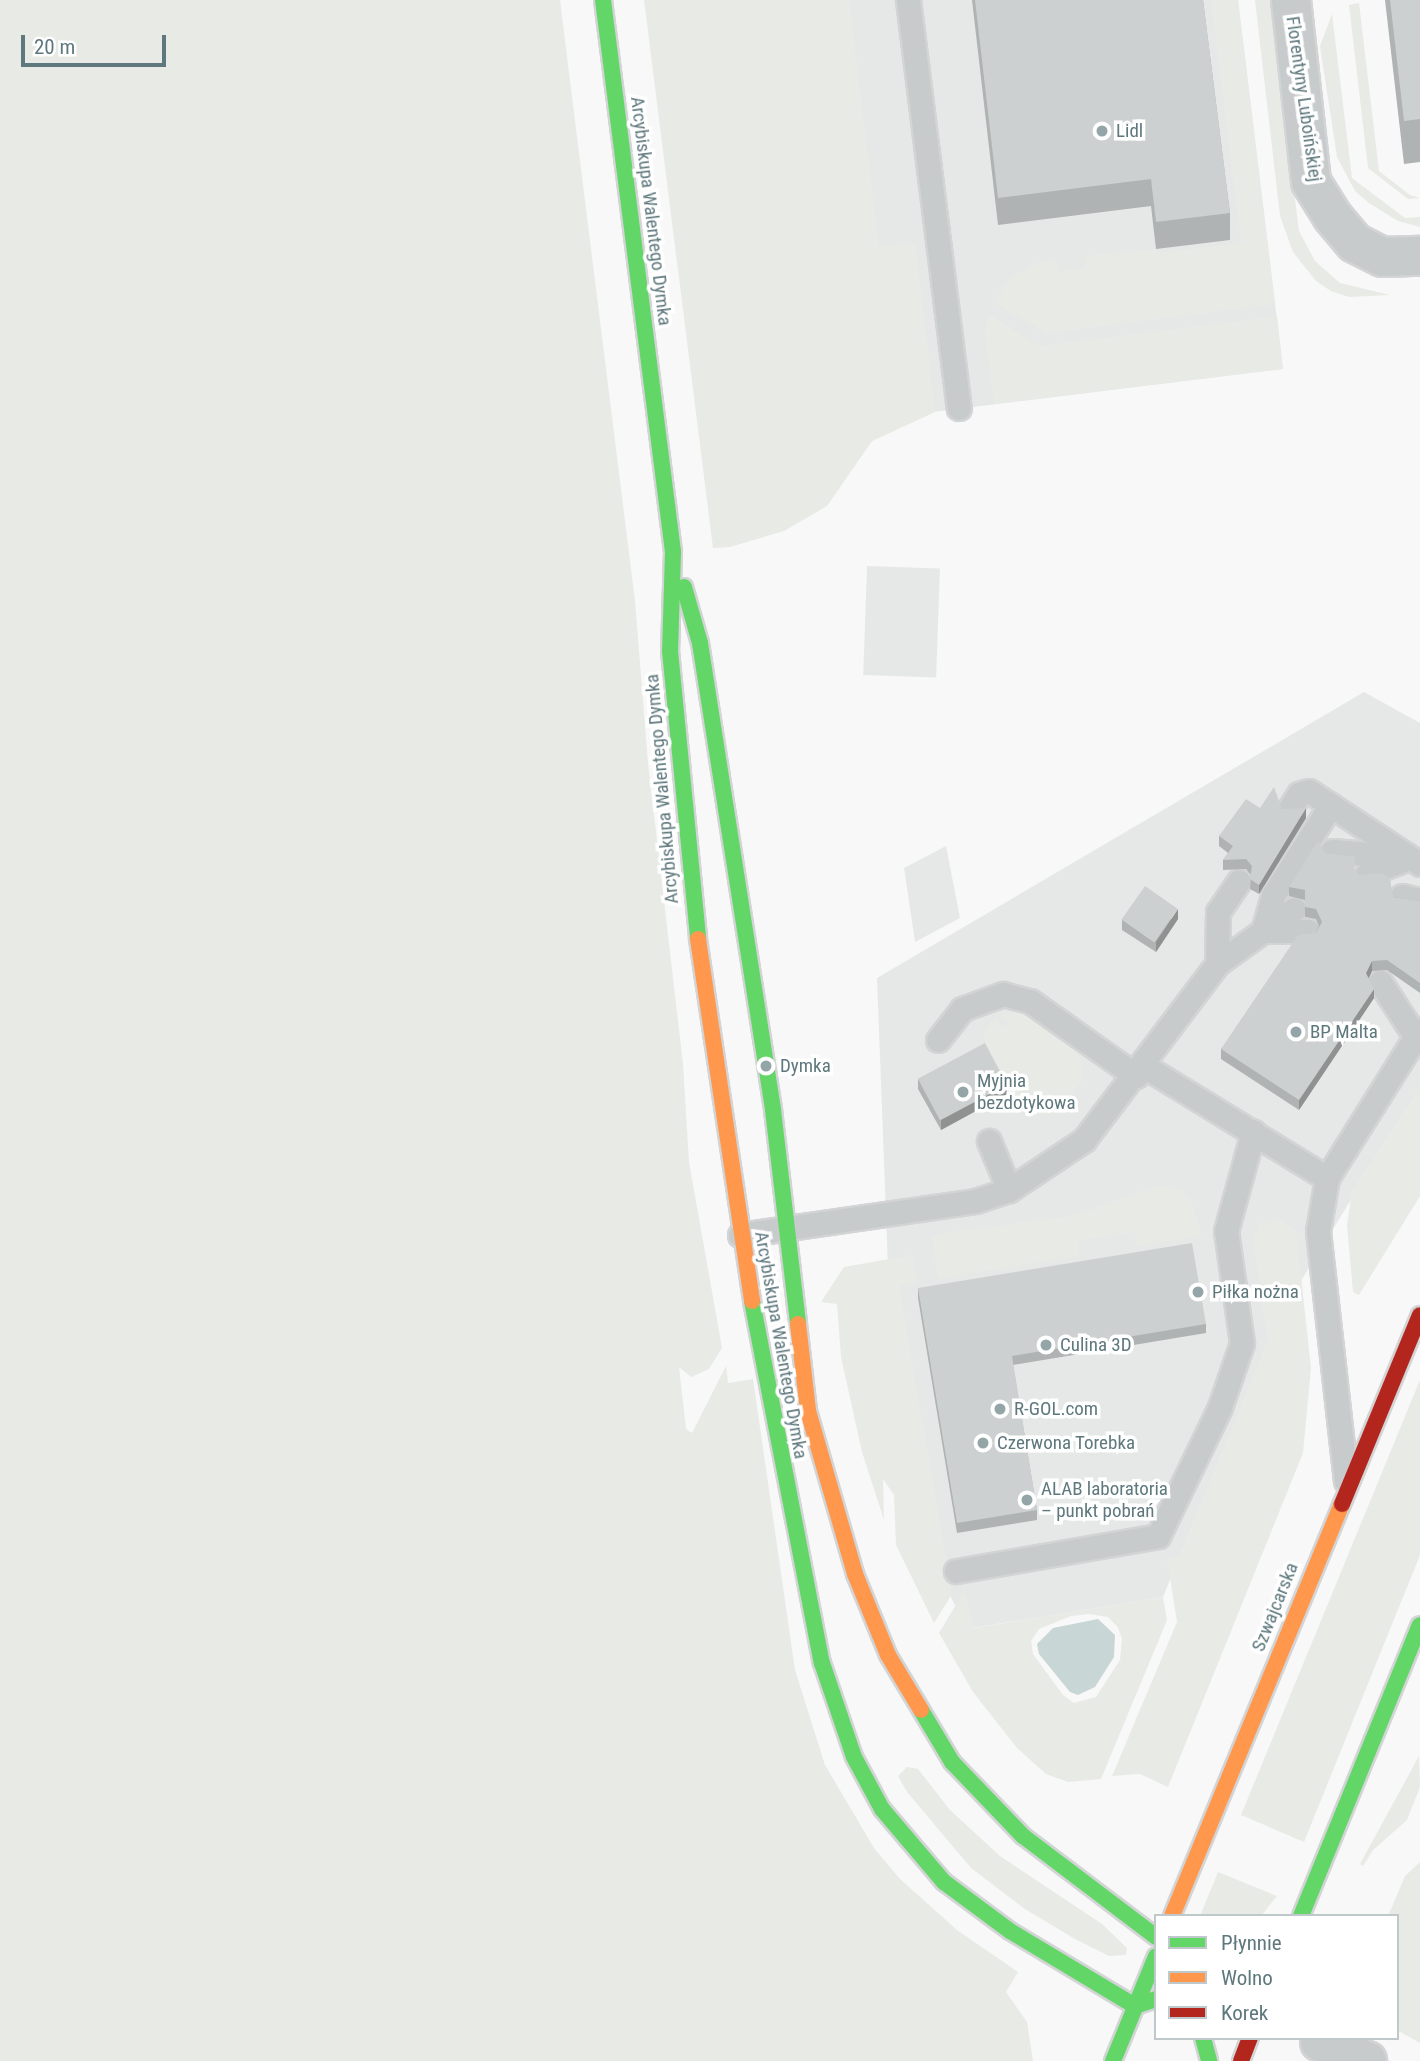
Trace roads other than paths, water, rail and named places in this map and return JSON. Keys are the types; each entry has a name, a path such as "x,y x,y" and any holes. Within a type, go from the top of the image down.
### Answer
{"street":[{"name":"Arcybiskupa Walentego Dymka","path":"603,0 673,552 670,651 686,843 740,1236 806,1602 835,1710 854,1757 882,1809 944,1882 1010,1931 1135,2006"},
{"name":"Florentyny Luboińskiej","path":"1291,0 1311,182 1332,216 1355,243 1383,257 1420,256"},
{"name":"Arcybiskupa Walentego Dymka","path":"673,552 700,643 773,1110 797,1344 819,1459 855,1574 888,1655 952,1762 992,1808 1154,1935"},
{"name":"Szwajcarska","path":"1173,1914 1347,1486 1420,1315"},
{"path":"1302,1914 1420,1625"},
{"path":"1113,2061 1154,1961"},
{"path":"1135,2006 1154,2000"},
{"path":"1204,2040 1209,2061"},
{"path":"1241,2061 1249,2040"},
{"path":"1312,2047 1367,2061"}],"lane":[{"path":"908,0 959,408"},
{"path":"1290,808 1299,794 1310,791 1415,861"},
{"path":"1263,930 1273,895 1331,805"},
{"path":"1332,851 1415,861"},
{"path":"1367,874 1415,861"},
{"path":"1217,964 1218,912 1239,881"},
{"path":"740,1236 942,1207 1009,1190 1084,1140 1140,1071 1217,964 1294,909"},
{"path":"1263,930 1308,932"},
{"path":"1347,1486 1318,1231 1327,1178 1418,1035 1388,980"},
{"path":"938,1040 962,1009 1003,994 1030,1001 1140,1071 1253,1132 1327,1178"},
{"path":"956,1571 1158,1536 1220,1407 1242,1343 1226,1231 1253,1132"},
{"path":"989,1141 1009,1190"}],"place":[{"name":"Lidl","path":"1102,131"},
{"name":"BP Malta","path":"1296,1032"},
{"name":"Dymka","path":"766,1066"},
{"name":"Myjnia bezdotykowa","path":"963,1092"},
{"name":"Piłka nożna","path":"1198,1292"},
{"name":"Culina 3D","path":"1046,1345"},
{"name":"R-GOL.com","path":"1000,1409"},
{"name":"Czerwona Torebka","path":"983,1443"},
{"name":"ALAB laboratoria – punkt pobrań","path":"1027,1500"}]}
